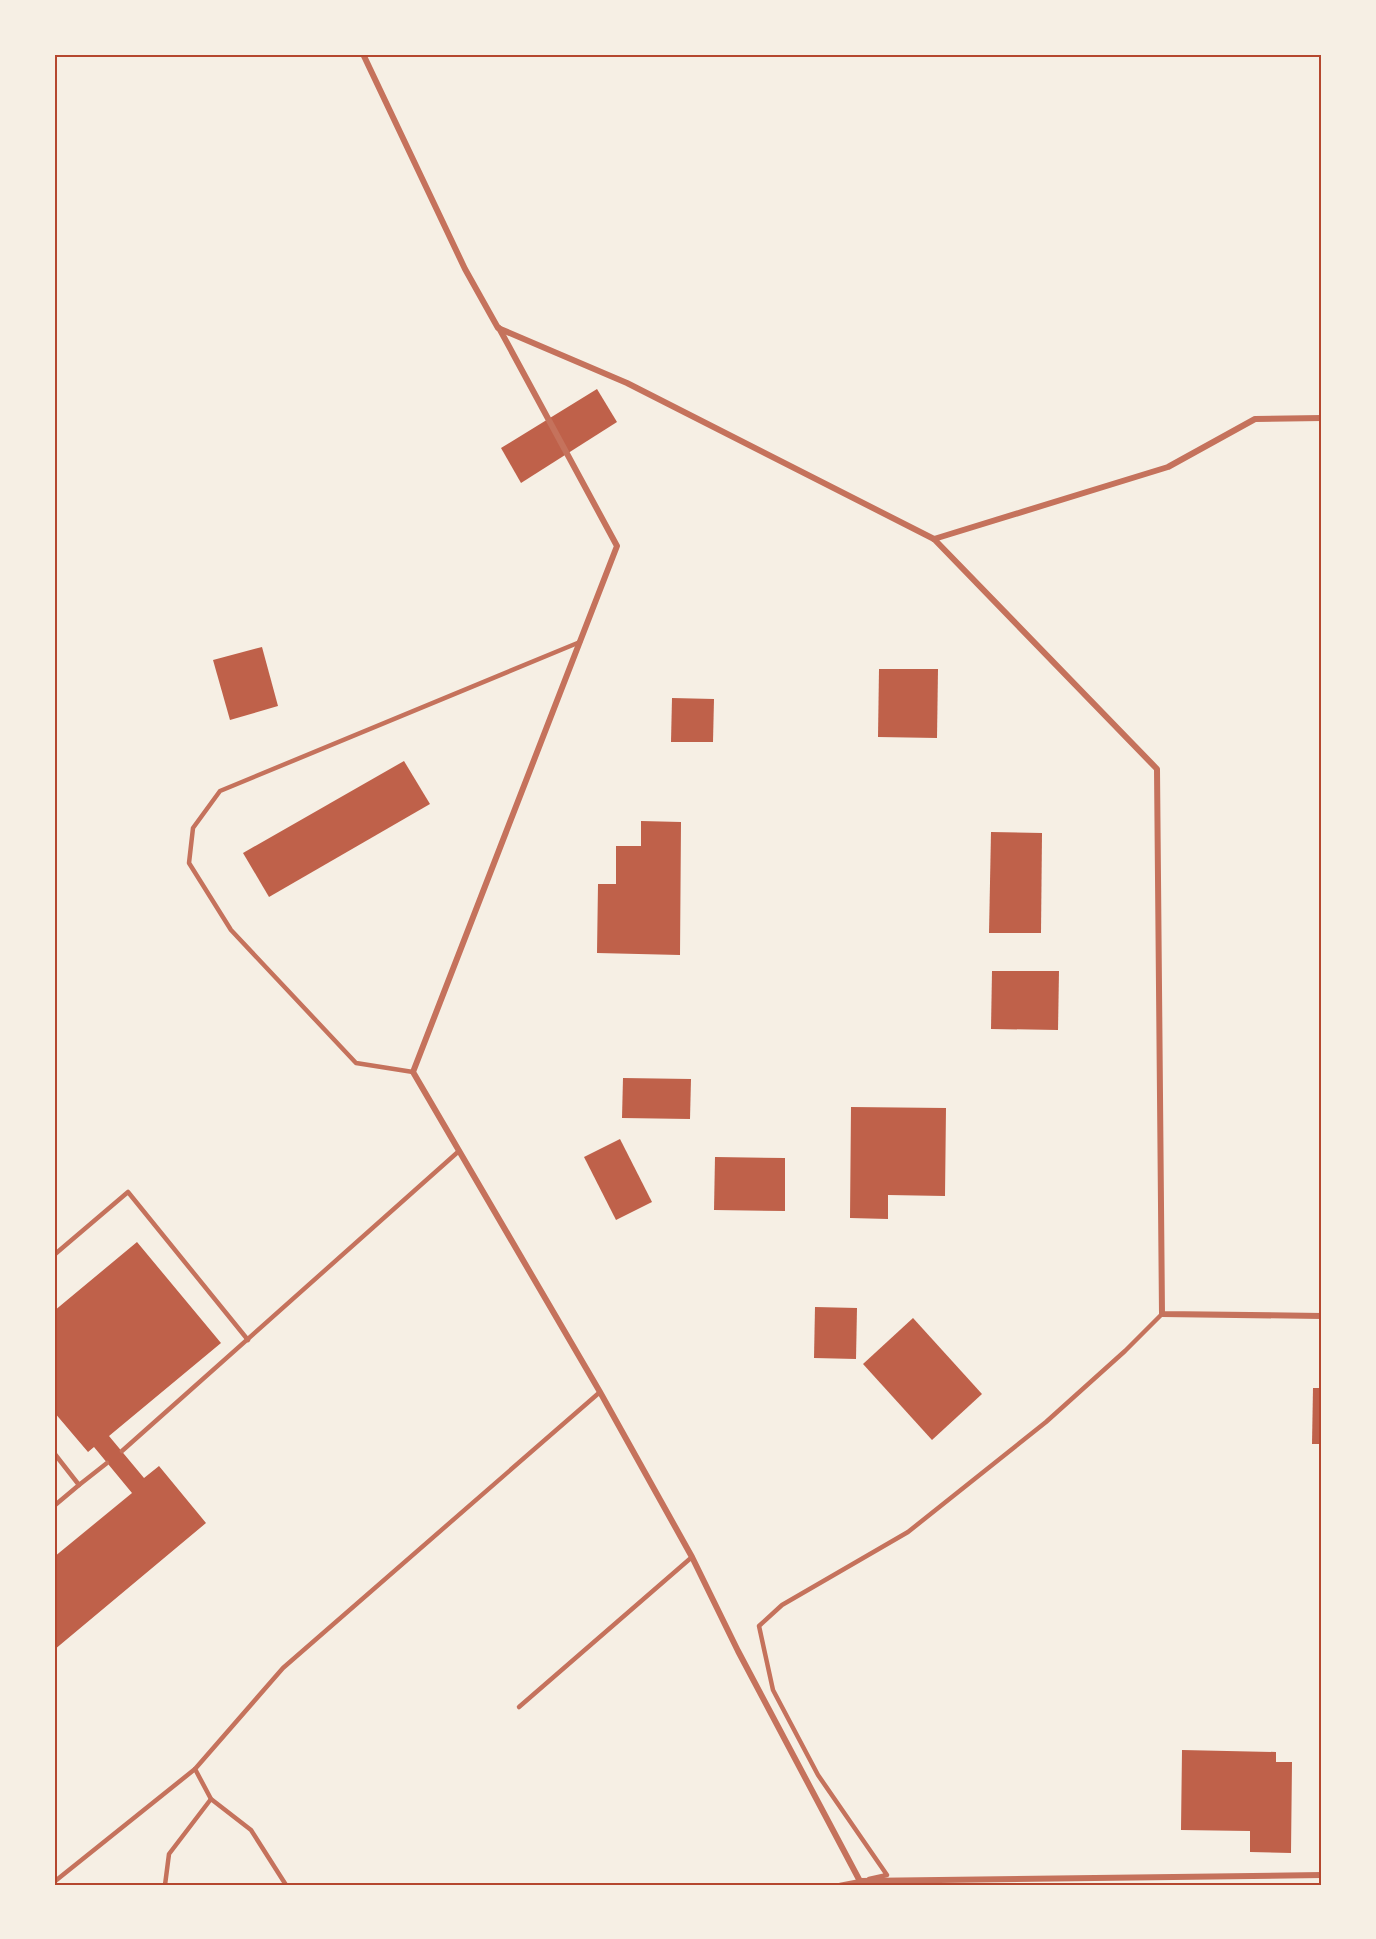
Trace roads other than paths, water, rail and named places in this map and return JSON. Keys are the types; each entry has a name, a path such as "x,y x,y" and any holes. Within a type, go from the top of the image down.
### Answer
{"street":[{"path":"363,54 465,269 617,546 413,1072 600,1392 692,1557 738,1651 861,1883 1322,1875"},
{"path":"498,328 627,382 934,539 1157,769 1162,1314 1322,1316"},
{"path":"934,539 1168,467 1255,419 1322,418"}],"lane":[{"path":"413,1072 356,1063 231,930 189,863 193,828 220,791 580,642"},
{"path":"122,1451 459,1151"},
{"path":"54,1255 128,1192 248,1340"},
{"path":"840,1885 861,1883 887,1875 818,1775 773,1690 759,1626 782,1605 908,1532 1046,1422 1125,1351 1162,1314"},
{"path":"54,1882 195,1769 283,1668 600,1392"},
{"path":"54,1453 79,1485"},
{"path":"54,1506 107,1463"},
{"path":"519,1707 692,1557"},
{"path":"195,1769 211,1799 251,1830 286,1885"},
{"path":"165,1885 169,1854 211,1799"}]}
